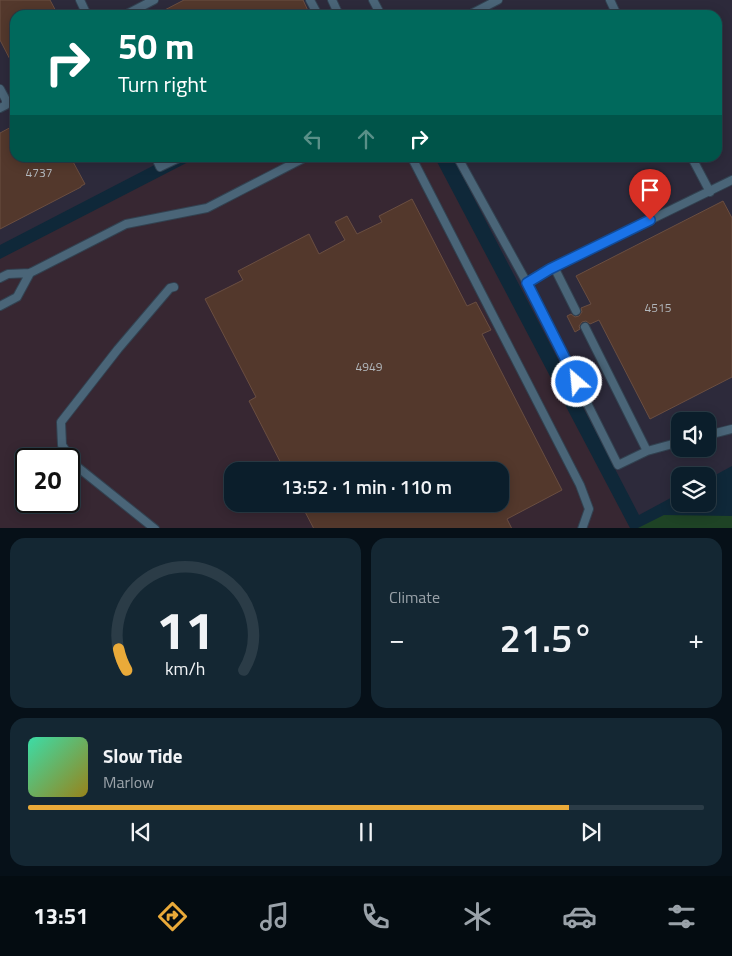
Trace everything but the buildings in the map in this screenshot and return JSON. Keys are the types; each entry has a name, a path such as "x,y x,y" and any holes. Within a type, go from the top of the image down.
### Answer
{"lane":[{"path":"135,10 154,0"},
{"path":"479,10 498,0"},
{"path":"0,89 6,102 6,105 0,108"},
{"path":"158,162 160,167 171,162"},
{"path":"0,278 8,274 30,273 126,224 207,208 296,162"},
{"path":"414,162 580,485 589,509 582,528"},
{"path":"460,162 527,283 618,465 647,451 671,444"},
{"path":"694,162 710,192"},
{"path":"527,283 554,267 732,180"},
{"path":"554,267 576,311"},
{"path":"0,306 17,297 30,273"},
{"path":"155,528 75,464 62,445 61,422 118,349 170,288 174,287"},
{"path":"585,327 647,451"},
{"path":"716,433 732,429"}],"shaded area":[{"path":"0,0 732,0 732,466 716,475 716,467 671,467 671,498 639,515 455,162 722,162 722,10 10,10 10,162 160,162 0,245"},
{"path":"188,162 437,162 630,528 0,528 0,259"}],"green space":[{"path":"664,515 732,516 732,528 638,528"}],"route":[{"path":"577,382 527,283 550,269 650,220"}]}
